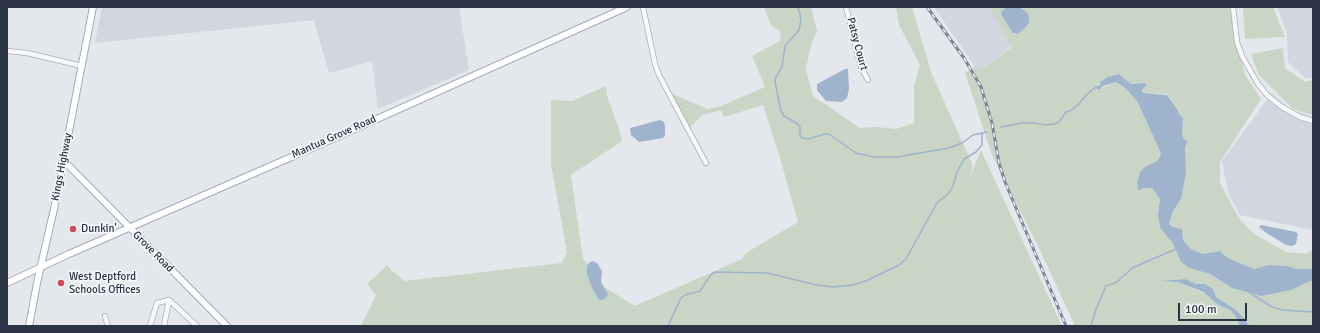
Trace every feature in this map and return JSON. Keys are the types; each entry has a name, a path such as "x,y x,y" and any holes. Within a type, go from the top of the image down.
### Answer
{"main road":[{"name":"Kings Highway","path":"29,326 54,209 93,7"},
{"name":"Mantua Grove Road","path":"7,283 69,254 627,7"},
{"name":"Grove Road","path":"63,160 227,326"}],"street":[{"path":"643,7 655,64 659,75 706,164"},
{"name":"Patsy Court","path":"846,7 861,67 868,80"},
{"path":"1232,7 1237,42 1242,56 1258,84 1268,96 1282,107 1300,117 1313,121"},
{"path":"7,51 82,66"},
{"path":"150,326 157,303 169,300"},
{"path":"164,326 169,300"},
{"path":"169,300 197,326"},
{"path":"106,316 108,326"}],"shaded area":[{"path":"102,7 459,7 469,70 378,109 372,61 329,73 314,20 95,43"},
{"path":"934,7 989,7 1012,46 985,68 974,68 974,65"},
{"path":"1277,7 1313,7 1313,77 1306,79 1288,62 1287,34"},
{"path":"1272,93 1290,109 1313,117 1313,230 1240,215 1228,193 1222,161"}],"green space":[{"path":"764,7 811,7 817,31 810,48 806,70 813,96 860,128 877,127 896,129 914,123 914,86 920,65 899,25 896,7 912,7 931,72 973,166 968,181 981,150 1062,326 361,326 376,295 367,284 387,265 405,281 562,263 567,252 551,164 551,100 572,101 606,86 607,96 622,141 571,175 583,259 588,264 588,274 595,294 608,294 604,287 635,306 742,259 746,253 798,222 763,105 724,117 721,110 703,115 689,128 672,94 708,109 721,106 765,87 752,56 781,40 780,31 771,25"},
{"path":"989,7 1008,7 1001,13 1014,34 1018,34 1027,26 1024,10 1020,7 1230,7 1233,28 1245,75 1261,99 1220,162 1220,183 1239,218 1253,233 1286,252 1305,254 1313,250 1313,269 1297,269 1287,266 1269,265 1254,269 1228,258 1220,251 1203,254 1191,249 1183,240 1183,234 1169,224 1173,211 1181,199 1185,147 1187,141 1182,135 1183,120 1178,109 1167,94 1143,93 1141,90 1146,83 1130,84 1125,78 1118,74 1100,82 1099,83 1102,85 1097,86 1095,89 1097,90 1116,82 1125,88 1137,101 1161,155 1157,161 1143,169 1139,175 1137,183 1138,191 1144,188 1152,188 1160,199 1158,215 1160,228 1172,242 1181,262 1189,268 1210,274 1232,288 1313,281 1313,326 1249,326 1244,318 1235,309 1216,297 1205,284 1196,284 1185,279 1161,281 1178,282 1203,293 1230,310 1236,317 1240,326 1075,326 1039,248 992,155 965,73 974,68 985,68 1012,47"},
{"path":"1243,7 1273,7 1285,37 1245,39"},
{"path":"1283,48 1285,68 1305,82 1313,80 1313,115 1293,109 1259,75 1251,54"}],"water":[{"path":"1007,7 1020,7 1029,16 1027,26 1018,34 1013,33 1002,16 1002,11"},
{"path":"845,69 848,69 849,89 847,98 842,102 826,101 817,90 817,84"},
{"path":"1119,74 1131,84 1146,83 1142,90 1143,93 1167,95 1183,118 1182,135 1184,139 1188,141 1185,147 1186,173 1181,199 1173,211 1169,224 1173,227 1182,229 1183,240 1191,249 1203,254 1220,251 1228,258 1254,269 1269,265 1287,266 1297,269 1313,269 1313,281 1291,290 1261,296 1232,288 1210,274 1189,268 1181,262 1172,242 1160,228 1158,215 1160,199 1152,188 1144,188 1138,191 1137,182 1140,172 1145,167 1157,161 1161,155 1137,101 1125,88 1116,82 1103,86 1099,90 1094,88 1101,85 1100,82 1108,77"},
{"path":"660,120 664,122 665,127 665,135 663,138 639,142 631,135 630,128"},
{"path":"1261,225 1296,232 1298,234 1296,244 1292,246 1286,245 1265,232 1259,227"},
{"path":"592,261 597,263 602,271 601,282 608,294 605,299 599,300 592,288 587,274 588,264"},
{"path":"1185,279 1196,284 1205,284 1213,289 1216,297 1235,309 1244,318 1249,326 1240,326 1236,317 1230,310 1219,305 1203,292 1178,282 1159,281"}],"waterway":[{"path":"798,7 801,19 799,30 785,46 782,67 775,79 775,82 781,111 784,116 798,124 800,127 800,136 802,138 808,139 829,134 856,153 874,157 897,157 949,148 962,143 973,135 987,132"},
{"path":"1001,127 1022,123 1045,125 1055,124 1059,122 1066,112 1070,111 1079,104 1086,95 1096,87"},
{"path":"668,326 681,298 685,295 700,291 710,276 716,272 767,273 817,285 833,287 853,285 868,280 899,265 906,259 937,203 949,193 964,159 976,152 982,145 982,133"},
{"path":"1091,326 1096,309 1106,286 1117,282 1132,268 1176,249"},
{"path":"1250,293 1272,307 1282,310 1313,312"}],"railway":[{"path":"927,7 964,58 981,87 992,123 999,163 1005,182 1066,326"}],"place":[{"name":"Dunkin'","path":"73,229"},
{"name":"West Deptford Schools Offices","path":"61,283"}]}
